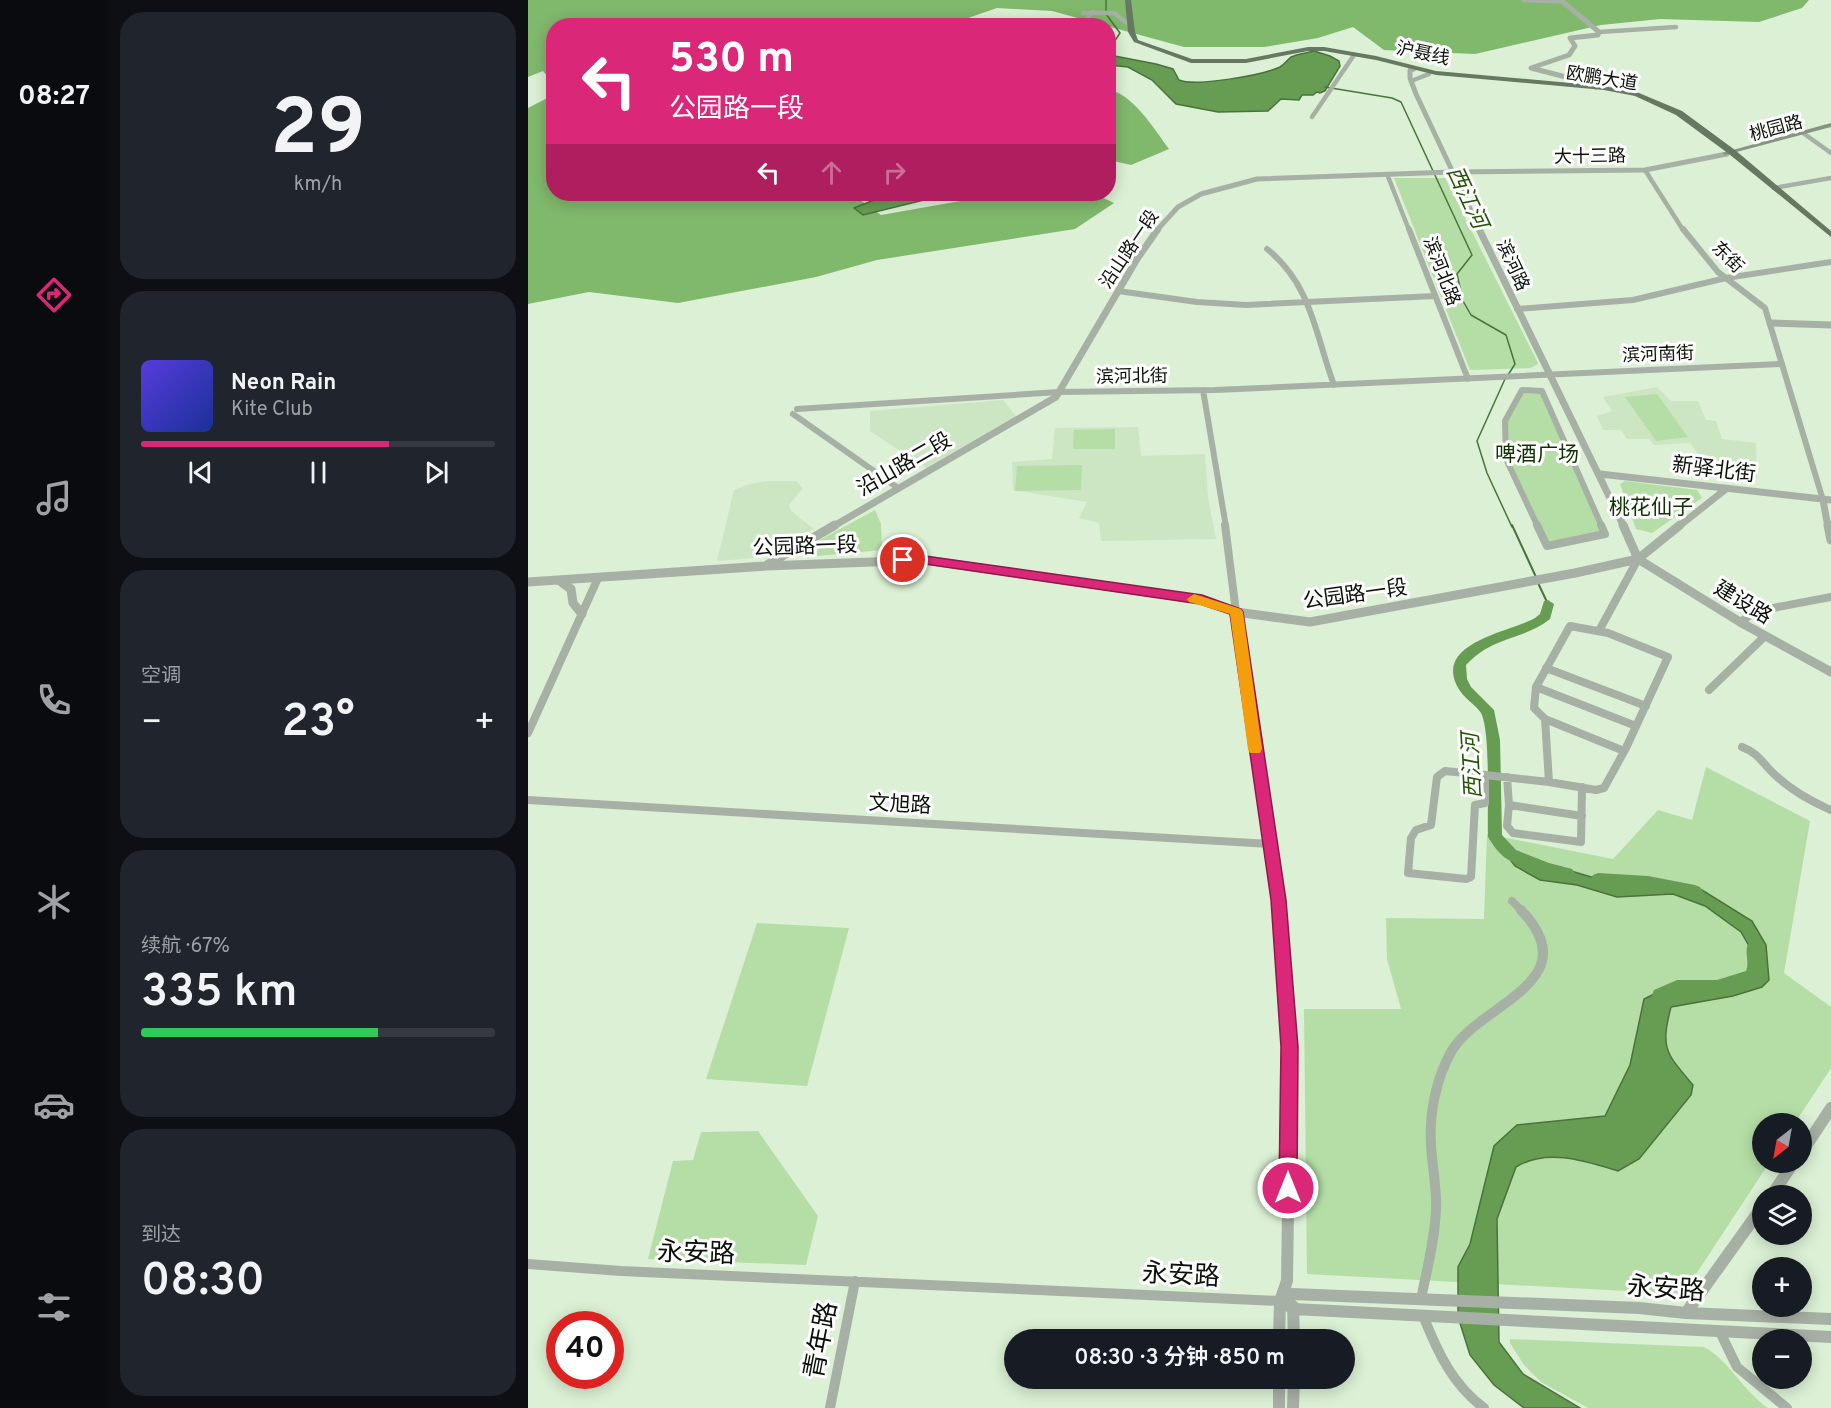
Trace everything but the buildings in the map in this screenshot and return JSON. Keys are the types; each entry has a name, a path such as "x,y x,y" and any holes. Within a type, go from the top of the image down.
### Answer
{"highway":[{"path":"1128,0 1132,16 1133,38 1139,43 1191,61 1246,61 1312,48 1356,55"},
{"name":"欧鹏大道","path":"1356,55 1429,74 1598,90 1634,96 1666,109 1774,188 1831,235"},
{"name":"沪聂线","path":"1412,69 1628,92 1666,106 1729,154"},
{"name":"欧鹏大道","path":"1729,154 1831,243"}],"main road":[{"name":"桃园路","path":"1729,154 1831,127"}],"street":[{"path":"1524,0 1562,1 1599,32"},
{"path":"1083,13 1110,11 1122,16 1131,26"},
{"path":"1088,18 1093,12"},
{"path":"1596,87 1593,84 1531,68 1569,55 1575,46 1570,38 1598,35 1599,32 1676,27"},
{"path":"1312,117 1356,55"},
{"name":"滨河路","path":"1412,69 1411,81 1452,172 1517,309 1600,474 1638,559"},
{"path":"1411,81 1429,74"},
{"path":"1804,134 1831,153"},
{"name":"大十三路","path":"1411,174 1645,170 1729,154"},
{"name":"东街","path":"1645,170 1686,234 1726,278 1765,308 1827,500"},
{"name":"滨河北路","path":"1388,174 1435,296 1472,379"},
{"name":"沿山路一段","path":"1059,392 1160,225 1178,207 1201,194 1257,179 1411,174"},
{"path":"1774,188 1831,178"},
{"path":"1267,249 1286,266 1306,301 1334,385"},
{"path":"1517,309 1633,300 1726,278 1831,262"},
{"path":"1118,291 1197,302 1236,304 1435,296"},
{"path":"1770,323 1831,325"},
{"name":"滨河南街","path":"1472,379 1782,364"},
{"name":"滨河北街","path":"898,488 795,412 1059,392 1203,390 1472,379"},
{"path":"1203,390 1221,489 1236,612 1279,900 1289,1035 1287,1281 1280,1301 1279,1329"},
{"path":"1522,390 1542,391 1605,534 1547,546 1506,459 1505,421 1522,390"},
{"name":"沿山路二段","path":"766,566 1056,397 1059,392"},
{"name":"新驿北街","path":"1600,474 1827,500"},
{"path":"1600,629 1638,559 1726,489"},
{"path":"1827,500 1831,540"},
{"name":"公园路一段","path":"528,582 766,566 925,560 1202,600 1236,612 1310,622 1509,587 1638,559"},
{"name":"建设路","path":"1638,559 1740,622 1831,672"},
{"path":"528,733 598,578"},
{"path":"558,580 568,586 573,603 582,614"},
{"path":"1740,622 1757,611 1831,597"},
{"path":"1486,775 1485,802 1475,805 1471,877 1466,879 1408,873 1411,838 1416,830 1431,825 1437,777 1445,771 1486,775 1549,782 1596,790 1604,788 1624,751 1646,706 1668,657 1600,629 1570,626 1536,687 1534,708 1545,719 1624,751"},
{"path":"1709,690 1765,636"},
{"path":"1546,668 1646,706"},
{"path":"1536,687 1636,726"},
{"path":"1545,719 1549,782"},
{"path":"1742,747 1759,753 1771,771 1805,800 1831,810"},
{"path":"1503,777 1509,805 1507,826 1513,833 1581,842 1582,787"},
{"name":"文旭路","path":"528,800 1270,844"},
{"path":"1509,805 1582,816"},
{"path":"1421,1299 1436,1209 1431,1128 1436,1088 1452,1049 1473,1025 1530,985 1540,968 1543,944 1532,921 1512,901"},
{"path":"1812,1137 1831,1108"},
{"path":"1686,1313 1752,1221"},
{"name":"永安路","path":"528,1264 621,1271 1280,1301"},
{"name":"青年路","path":"830,1408 855,1281"},
{"path":"1287,1281 1292,1294 1294,1329"},
{"path":"1280,1301 1292,1294"},
{"name":"永安路","path":"1292,1294 1518,1305 1639,1308 1686,1313 1831,1319"},
{"path":"1280,1301 1294,1310 1831,1337"},
{"path":"1424,1318 1434,1346 1470,1399 1484,1408"},
{"path":"1720,1332 1737,1366 1787,1408"},
{"path":"1279,1389 1279,1408"},
{"path":"1293,1389 1293,1408"}],"shaded area":[{"path":"528,0 1809,0 1802,8 1759,22 1660,19 1601,25 1475,54 1384,50 1353,27 1318,38 1264,47 1184,47 1116,28 1116,18 1078,18 1052,11 997,8 968,18 546,18 546,75 543,71 528,77"},
{"path":"1314,51 1339,61 1340,66 1325,91 1313,95 1302,95 1299,100 1281,99 1268,111 1218,112 1176,104 1152,80 1128,67 1116,66 1116,56 1173,69 1179,80 1200,82 1271,70 1282,66 1291,57"},
{"path":"1116,92 1134,105 1169,149 1131,165 1116,162"},
{"path":"546,99 546,201 861,201 881,215 960,201 1110,201 1114,203 1075,229 877,260 816,277 678,303 589,292 528,304 528,108"},
{"path":"872,201 920,201 863,215 854,208"},
{"path":"1657,387 1671,401 1698,401 1706,420 1716,421 1722,439 1756,443 1757,478 1709,468 1690,443 1654,445 1649,439 1627,439 1621,430 1603,430 1597,416 1612,411 1603,397"},
{"path":"1003,400 1016,416 926,468 870,431 870,411"},
{"path":"1138,427 1141,456 1205,454 1208,498 1216,539 1101,541 1099,523 1079,518 1087,502 1013,490 1012,462 1052,459 1055,428"},
{"path":"765,481 796,481 803,488 789,505 791,511 814,529 756,558 717,561 734,490"},
{"path":"1504,852 1541,870 1561,868 1598,879 1702,890 1752,921 1766,945 1769,980 1762,987 1733,996 1671,1007 1666,1042 1671,1057 1693,1085 1691,1095 1639,1159 1618,1171 1579,1160 1553,1157 1528,1161 1516,1167 1497,1219 1499,1342 1523,1374 1580,1408 1524,1408 1494,1385 1470,1355 1458,1317 1458,1267 1470,1244 1494,1146 1517,1125 1605,1116 1630,1065 1644,999 1668,987 1708,989 1757,971 1753,953 1741,932 1705,906 1673,894 1617,897 1577,885 1540,880 1515,866"}],"green space":[{"path":"1394,178 1445,178 1537,365 1530,368 1470,370"},
{"name":"啤酒广场","path":"1522,390 1542,391 1605,534 1547,546 1506,459 1505,421"},
{"path":"1657,394 1688,437 1656,441 1625,397"},
{"path":"1115,429 1115,449 1073,449 1074,430"},
{"path":"1082,465 1081,490 1015,491 1017,466"},
{"name":"桃花仙子","path":"1625,481 1697,490 1702,498 1652,533 1636,529 1620,484"},
{"path":"875,510 881,524 882,550 817,556 818,541"},
{"path":"1706,767 1810,821 1784,973 1831,1007 1831,1068 1802,1113 1752,1113 1752,1173 1762,1173 1755,1185 1752,1185 1752,1189 1683,1294 1307,1274 1304,1009 1401,1009 1387,959 1386,918 1484,919 1487,834 1613,859 1658,810 1692,820"},
{"path":"757,923 849,928 807,1086 706,1079"},
{"path":"758,1131 818,1216 806,1265 648,1259 673,1161 693,1160 701,1132"},
{"path":"1510,1339 1704,1347 1721,1360 1768,1408 1588,1408 1541,1382 1524,1365 1510,1343"}],"waterway":[{"name":"西江河","path":"1106,0 1106,14 1109,18"},
{"name":"西江河","path":"1116,28 1120,33 1116,39"},
{"name":"西江河","path":"1325,87 1392,98 1401,102 1472,255 1457,274 1463,301 1471,315 1506,335 1515,364 1508,375"},
{"name":"西江河","path":"1505,379 1477,441 1487,473 1512,527"},
{"name":"西江河","path":"1512,525 1536,577"},
{"name":"西江河","path":"1538,583 1548,604"},
{"name":"西江河","path":"1548,604 1546,616 1540,621 1489,640 1459,664 1459,672 1466,691 1487,710 1493,740 1495,837 1511,854 1547,869 1567,873"},
{"name":"西江河","path":"1598,879 1648,882 1695,891"},
{"name":"西江河","path":"1660,995 1677,987 1719,987 1728,982 1752,977 1757,964 1754,949"}],"slow traffic":[{"path":"1194,599 1236,612 1255,749"}],"route":[{"path":"903,560 925,560 1202,600 1236,612 1255,752 1279,900 1290,1047 1288,1188"}]}
